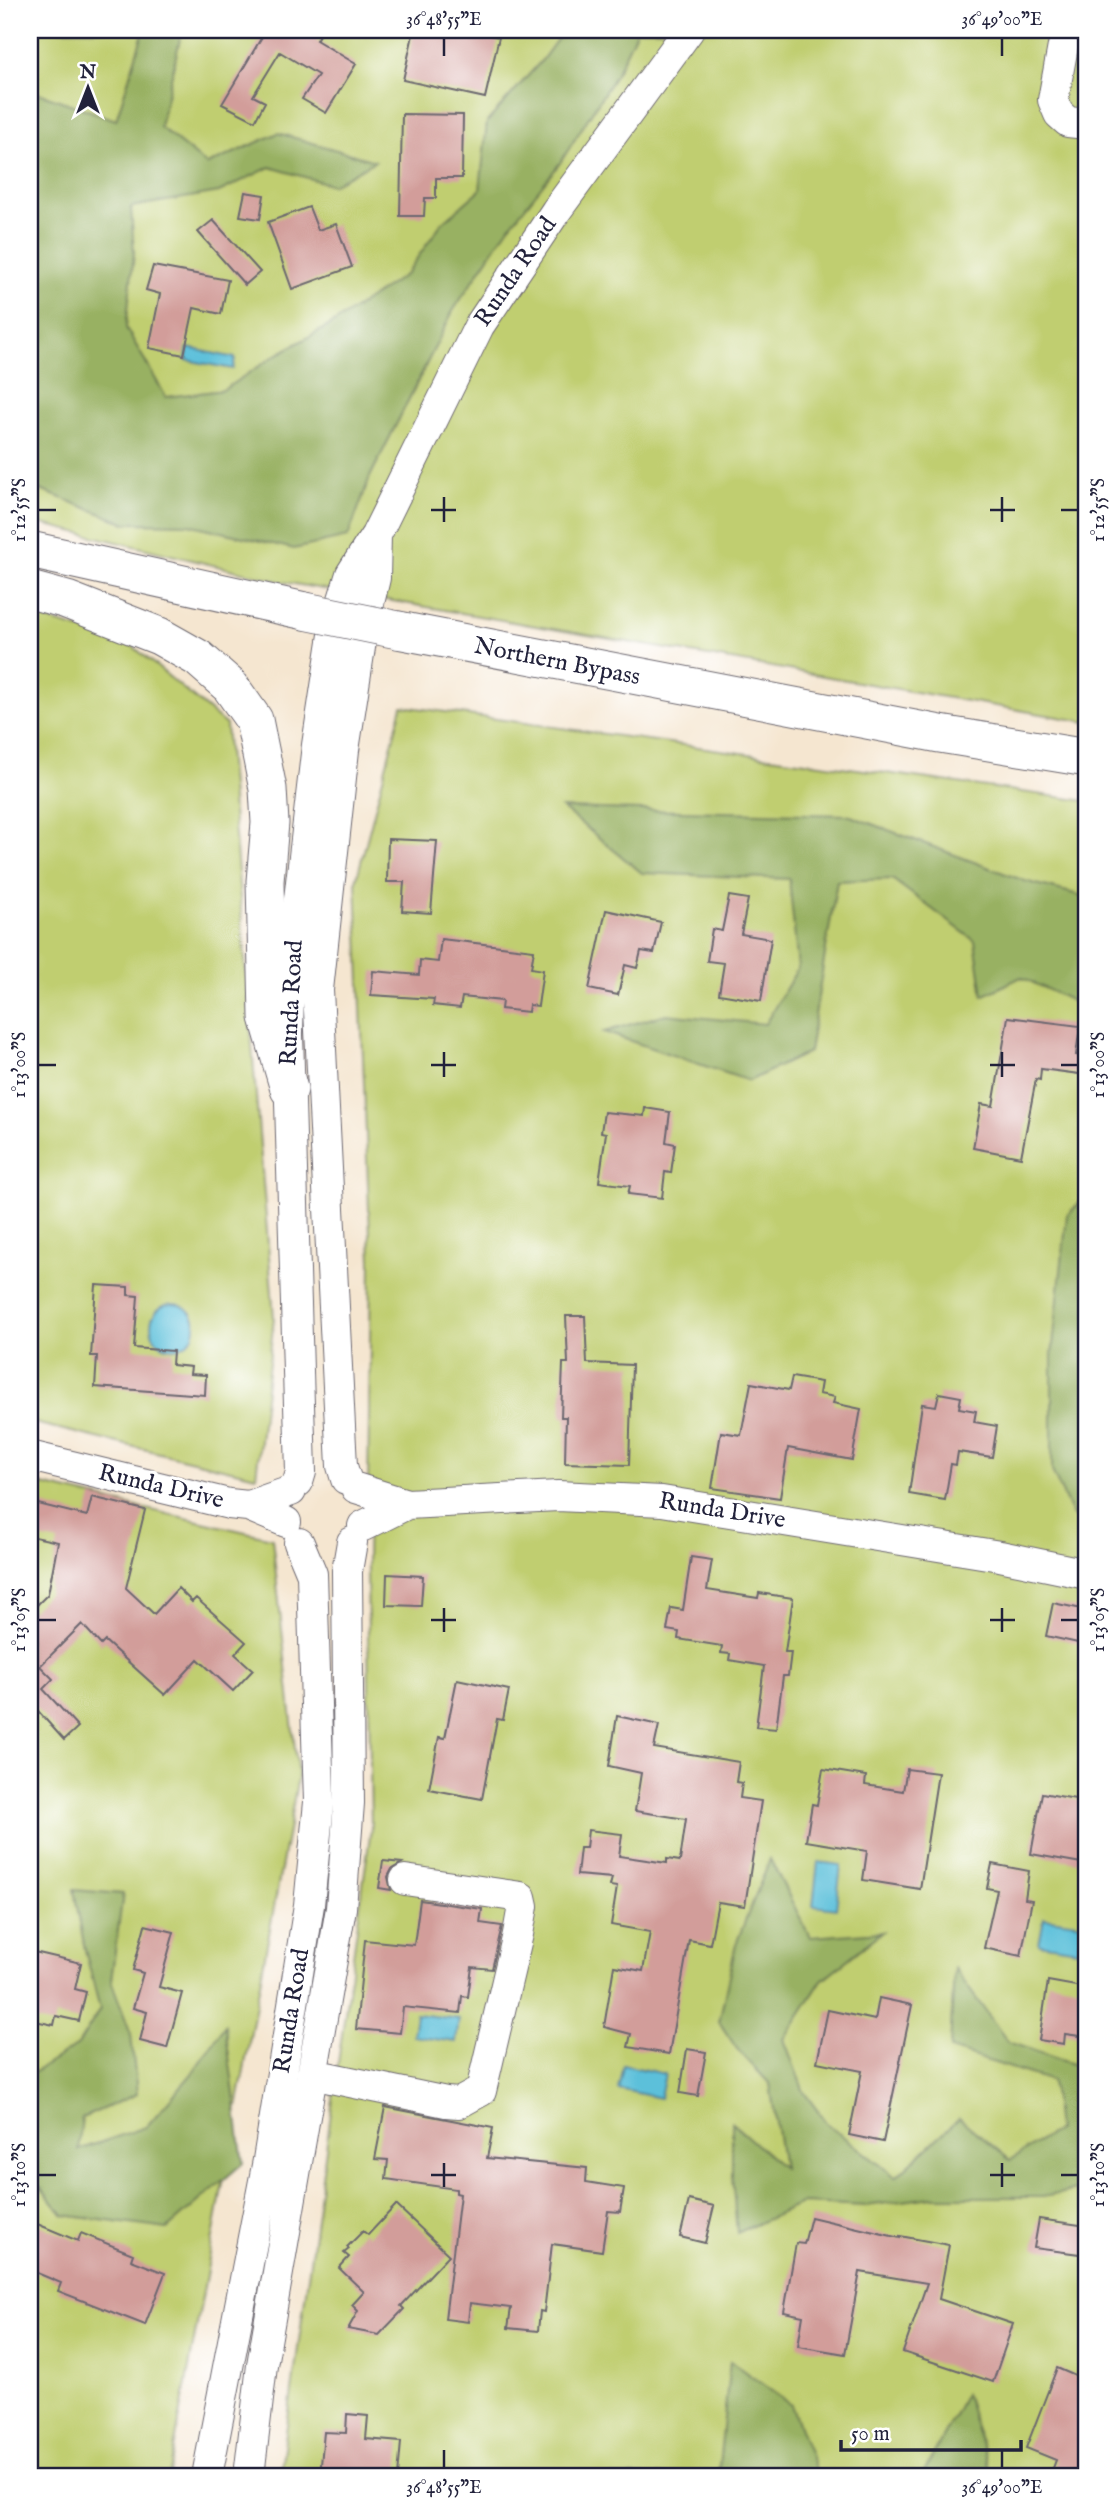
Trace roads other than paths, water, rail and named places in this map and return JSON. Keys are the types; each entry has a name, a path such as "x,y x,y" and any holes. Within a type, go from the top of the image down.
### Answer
{"main road":[{"name":"Northern Bypass","path":"30,550 398,631 900,727 1087,758"},
{"path":"30,590 67,600 159,636 198,658 230,686 254,720 268,789 270,823 265,881 268,1017 289,1089"}],"street":[{"name":"Runda Road","path":"294,1487 301,1472 289,1089 289,985 317,745 336,622 351,574 376,535 479,326 556,211 689,30"},
{"path":"1066,30 1053,100 1059,114 1068,122 1087,124"},
{"name":"Runda Road","path":"351,1483 342,1466 318,990 344,750 363,628 375,578 376,535"},
{"name":"Runda Drive","path":"30,1456 229,1504 248,1506 294,1487 318,1473 330,1472 407,1504 558,1496 662,1501 1000,1556 1087,1574"},
{"path":"351,1483 363,1500 365,1512 357,1534"},
{"path":"292,1532 286,1502 294,1487"},
{"path":"248,1506 320,1552 342,1549 357,1534 407,1504"},
{"name":"Runda Road","path":"207,2476 268,2160 298,1981 317,1828 319,1802 312,1574 292,1532"},
{"name":"Runda Road","path":"249,2476 262,2365 341,1908 349,1803 347,1571 357,1534"},
{"path":"312,2074 446,2102 460,2103 481,2091 518,1934 523,1906 521,1897 405,1880"}],"water":[{"path":"188,348 235,358 233,369 186,360"},
{"path":"173,1304 189,1310 195,1326 189,1342 173,1348 157,1342 151,1326 157,1310"},
{"path":"818,1862 841,1865 836,1909 813,1906"},
{"path":"1044,1918 1083,1924 1078,1950 1039,1944"},
{"path":"416,2014 459,2019 456,2042 413,2036"},
{"path":"623,2065 665,2074 660,2098 618,2089"}]}
